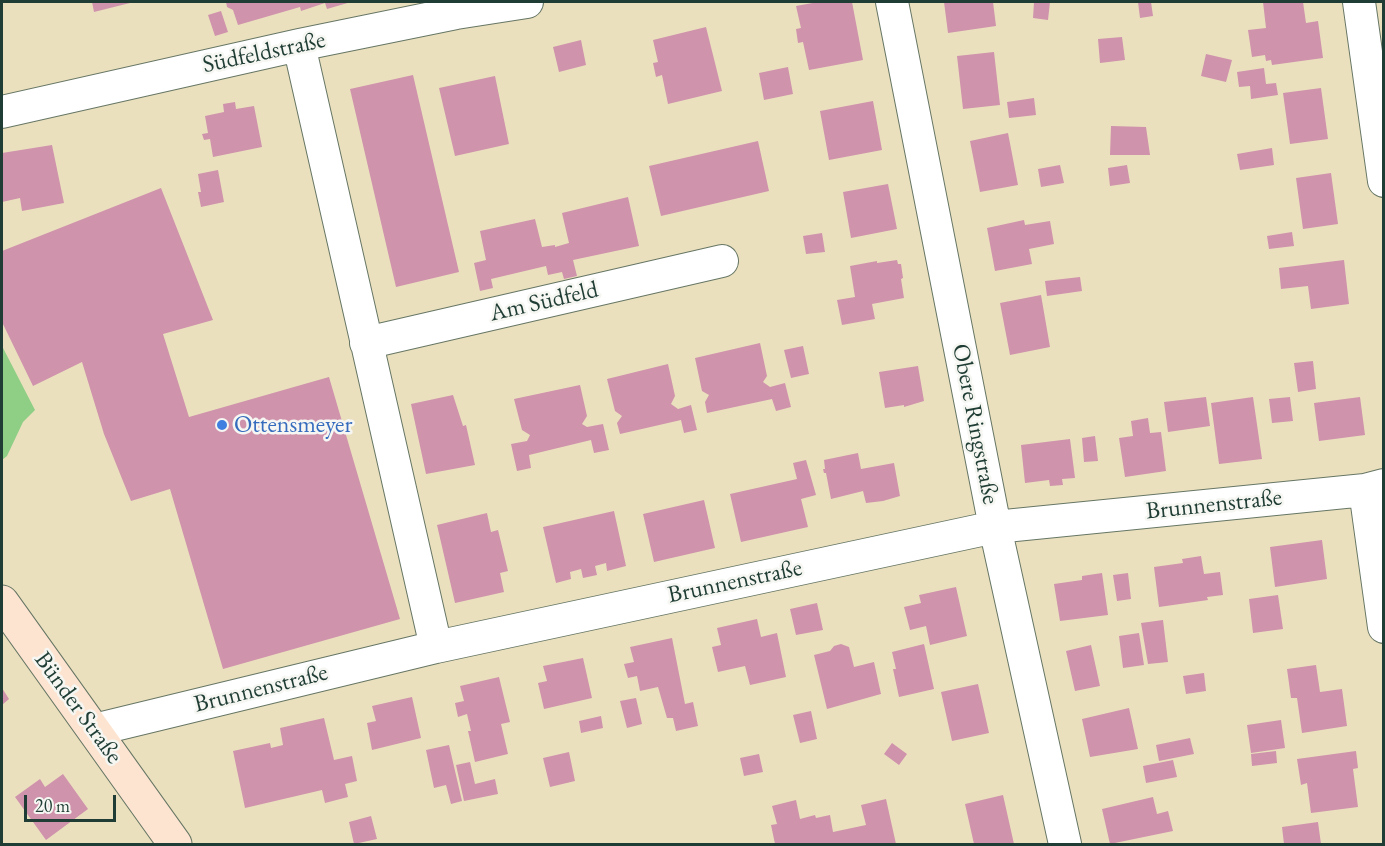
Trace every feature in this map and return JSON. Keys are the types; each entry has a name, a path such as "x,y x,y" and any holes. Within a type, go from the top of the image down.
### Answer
{"main road":[{"name":"Bünder Straße","path":"2,602 175,844"}],"street":[{"name":"Südfeldstraße","path":"2,112 299,45 456,13 527,2"},
{"name":"Obere Ringstraße","path":"892,2 995,527 1065,844"},
{"path":"1359,2 1383,181"},
{"path":"299,45 436,646"},
{"name":"Am Südfeld","path":"366,343 722,261"},
{"path":"1374,488 1383,627"},
{"name":"Brunnenstraße","path":"94,730 436,646 995,527 1374,488"}],"green space":[{"path":"2,346 35,410 23,422 7,456 2,460"}],"building":[{"path":"92,2 134,2 94,12"},
{"path":"226,2 351,2 327,9 325,3 301,11 300,7 238,25 233,10 227,7"},
{"path":"818,2 852,2 863,60 809,70 803,42 798,43 796,29 801,28 796,6"},
{"path":"944,2 993,2 996,26 948,33"},
{"path":"1034,2 1050,2 1048,20 1033,18"},
{"path":"1138,2 1151,2 1153,16 1140,18"},
{"path":"1263,2 1303,2 1306,23 1318,21 1323,58 1272,65 1271,60 1266,61 1265,55 1252,57 1248,30 1266,28"},
{"path":"221,11 228,32 215,36 208,15"},
{"path":"706,27 722,91 668,104 662,75 656,77 653,63 658,62 653,40"},
{"path":"1122,37 1125,60 1100,63 1098,39"},
{"path":"581,40 586,65 559,72 553,47"},
{"path":"994,52 1000,105 963,109 957,56"},
{"path":"1206,54 1232,60 1226,82 1201,76"},
{"path":"788,67 793,94 764,100 759,73"},
{"path":"1264,68 1266,84 1276,83 1278,95 1251,99 1250,86 1239,87 1237,72"},
{"path":"413,75 459,272 396,287 350,89"},
{"path":"495,76 509,144 455,156 439,88"},
{"path":"1321,88 1328,139 1290,144 1283,93"},
{"path":"1034,98 1036,115 1009,118 1007,102"},
{"path":"873,101 882,150 829,160 820,111"},
{"path":"235,102 236,109 254,106 262,147 213,157 210,139 204,140 202,134 208,133 205,116 224,112 223,104"},
{"path":"1111,126 1146,127 1150,155 1110,155"},
{"path":"1008,133 1018,185 980,192 970,141"},
{"path":"758,141 769,191 661,216 649,166"},
{"path":"52,145 64,203 22,211 20,198 2,202 2,153"},
{"path":"1272,148 1274,165 1240,170 1237,154"},
{"path":"1060,165 1064,183 1041,187 1038,169"},
{"path":"1127,165 1130,183 1110,186 1108,168"},
{"path":"218,170 224,202 201,207 198,174"},
{"path":"1331,173 1338,224 1303,229 1296,178"},
{"path":"888,184 897,229 851,238 843,192"},
{"name":"Ottensmeyer","path":"161,188 213,320 163,334 189,417 329,377 400,619 223,669 170,489 131,501 104,434 82,362 33,386 2,322 2,251"},
{"path":"628,197 639,246 573,260 577,276 564,279 562,272 548,275 546,266 491,279 493,288 480,291 474,263 486,260 480,231 535,219 542,247 555,245 555,247 569,243 562,213"},
{"path":"1024,220 1025,225 1050,221 1054,244 1029,249 1032,264 995,271 987,228"},
{"path":"1292,232 1294,246 1269,249 1267,236"},
{"path":"822,233 825,252 806,254 803,236"},
{"path":"897,260 898,264 901,264 904,298 872,304 875,319 842,325 837,300 855,297 850,266"},
{"path":"1344,260 1349,304 1311,309 1308,286 1281,289 1279,268"},
{"path":"1080,277 1082,291 1047,296 1045,281"},
{"path":"1041,295 1050,347 1010,355 1000,303"},
{"path":"760,343 767,376 763,382 770,387 785,383 791,407 776,411 772,399 707,413 705,402 709,395 702,391 695,358"},
{"path":"803,346 809,374 791,378 784,350"},
{"path":"1313,361 1316,389 1298,392 1294,363"},
{"path":"668,364 675,396 671,404 678,409 691,405 697,430 684,433 681,420 620,434 617,423 622,416 615,411 607,379"},
{"path":"918,366 924,401 904,407 904,405 885,408 879,372"},
{"path":"580,385 587,416 582,424 587,427 603,424 609,450 594,453 591,440 529,455 531,468 517,471 511,444 527,441 530,435 522,430 514,399"},
{"path":"453,395 463,426 466,425 475,465 426,474 411,404"},
{"path":"1206,397 1210,426 1168,432 1164,402"},
{"path":"1253,397 1262,459 1219,464 1211,403"},
{"path":"1290,397 1293,421 1272,423 1269,399"},
{"path":"1360,397 1365,435 1319,441 1314,403"},
{"path":"1148,418 1150,433 1161,432 1166,471 1125,477 1119,438 1133,436 1131,421"},
{"path":"1095,436 1098,461 1084,462 1082,438"},
{"path":"1070,439 1075,478 1062,479 1063,485 1050,486 1049,480 1025,483 1021,445"},
{"path":"858,453 861,469 894,463 900,496 866,503 863,491 831,499 826,473 823,469 825,469 824,460"},
{"path":"806,460 816,495 801,499 808,527 741,542 730,494 797,479 793,463"},
{"path":"704,500 715,548 654,562 643,514"},
{"path":"614,511 626,566 607,571 606,563 595,566 597,575 583,578 581,569 570,572 571,579 556,583 543,527"},
{"path":"487,513 491,532 498,530 508,571 500,573 504,592 455,603 437,525"},
{"path":"1322,540 1327,579 1275,587 1270,547"},
{"path":"1201,556 1204,574 1220,572 1223,595 1207,597 1208,600 1159,607 1154,567 1183,563 1182,559"},
{"path":"1102,573 1108,615 1060,621 1054,584 1082,580 1082,576"},
{"path":"1128,573 1131,599 1117,601 1113,575"},
{"path":"956,587 967,636 930,645 926,626 910,630 904,607 921,603 919,595"},
{"path":"1278,595 1283,629 1253,633 1249,599"},
{"path":"817,603 823,630 796,635 790,609"},
{"path":"757,619 761,637 777,633 786,677 750,685 745,666 718,672 712,647 721,645 717,628"},
{"path":"1163,620 1168,662 1148,664 1141,623"},
{"path":"1139,633 1144,665 1123,668 1119,636"},
{"path":"672,638 685,704 693,702 698,726 676,731 673,718 667,718 658,687 640,691 637,676 628,678 624,664 634,662 630,647"},
{"path":"841,644 849,647 854,667 874,662 881,694 827,709 814,655 830,651 834,646"},
{"path":"924,644 934,689 899,697 892,652"},
{"path":"1091,645 1100,686 1075,691 1066,651"},
{"path":"583,658 592,698 544,709 538,683 547,681 543,666"},
{"path":"1316,665 1320,692 1342,689 1347,726 1302,733 1297,698 1291,698 1287,669"},
{"path":"1204,673 1206,691 1186,694 1183,676"},
{"path":"499,677 510,722 501,724 508,754 475,762 468,731 471,731 467,714 458,717 455,703 464,701 460,686"},
{"path":"978,684 989,733 952,741 941,692"},
{"path":"2,688 9,699 2,705"},
{"path":"412,697 421,738 372,750 367,723 376,721 372,706"},
{"path":"636,698 642,724 627,728 620,701"},
{"path":"1129,708 1138,749 1090,757 1082,719"},
{"path":"811,711 817,739 800,743 793,715"},
{"path":"601,716 603,728 581,733 579,721"},
{"path":"324,718 334,760 352,756 357,781 345,784 348,797 325,803 322,790 245,808 233,751 270,743 271,748 283,745 280,728"},
{"path":"1281,720 1285,748 1251,753 1247,725"},
{"path":"1190,738 1194,754 1159,761 1156,745"},
{"path":"892,743 907,754 899,765 884,754"},
{"path":"449,745 462,801 451,804 446,785 434,788 426,750"},
{"path":"1276,751 1277,763 1252,766 1251,754"},
{"path":"1356,751 1358,768 1353,769 1358,807 1311,813 1307,783 1301,785 1297,759"},
{"path":"569,752 575,781 550,787 543,758"},
{"path":"759,754 763,772 744,776 740,758"},
{"path":"1173,760 1177,777 1146,783 1143,766"},
{"path":"470,762 475,784 495,779 498,794 464,801 456,765"},
{"path":"63,774 88,809 46,840 15,797 40,779 45,787"},
{"path":"1003,795 1014,844 974,844 965,804"},
{"path":"1153,797 1157,814 1168,811 1173,831 1110,844 1102,809"},
{"path":"886,799 896,844 775,844 771,825 777,824 772,806 796,800 800,819 815,815 816,818 830,815 833,832 866,825 861,805"},
{"path":"371,816 377,839 354,844 349,822"},
{"path":"1318,822 1321,844 1284,844 1282,827"}],"place":[{"name":"Ottensmeyer","path":"222,425"}]}
